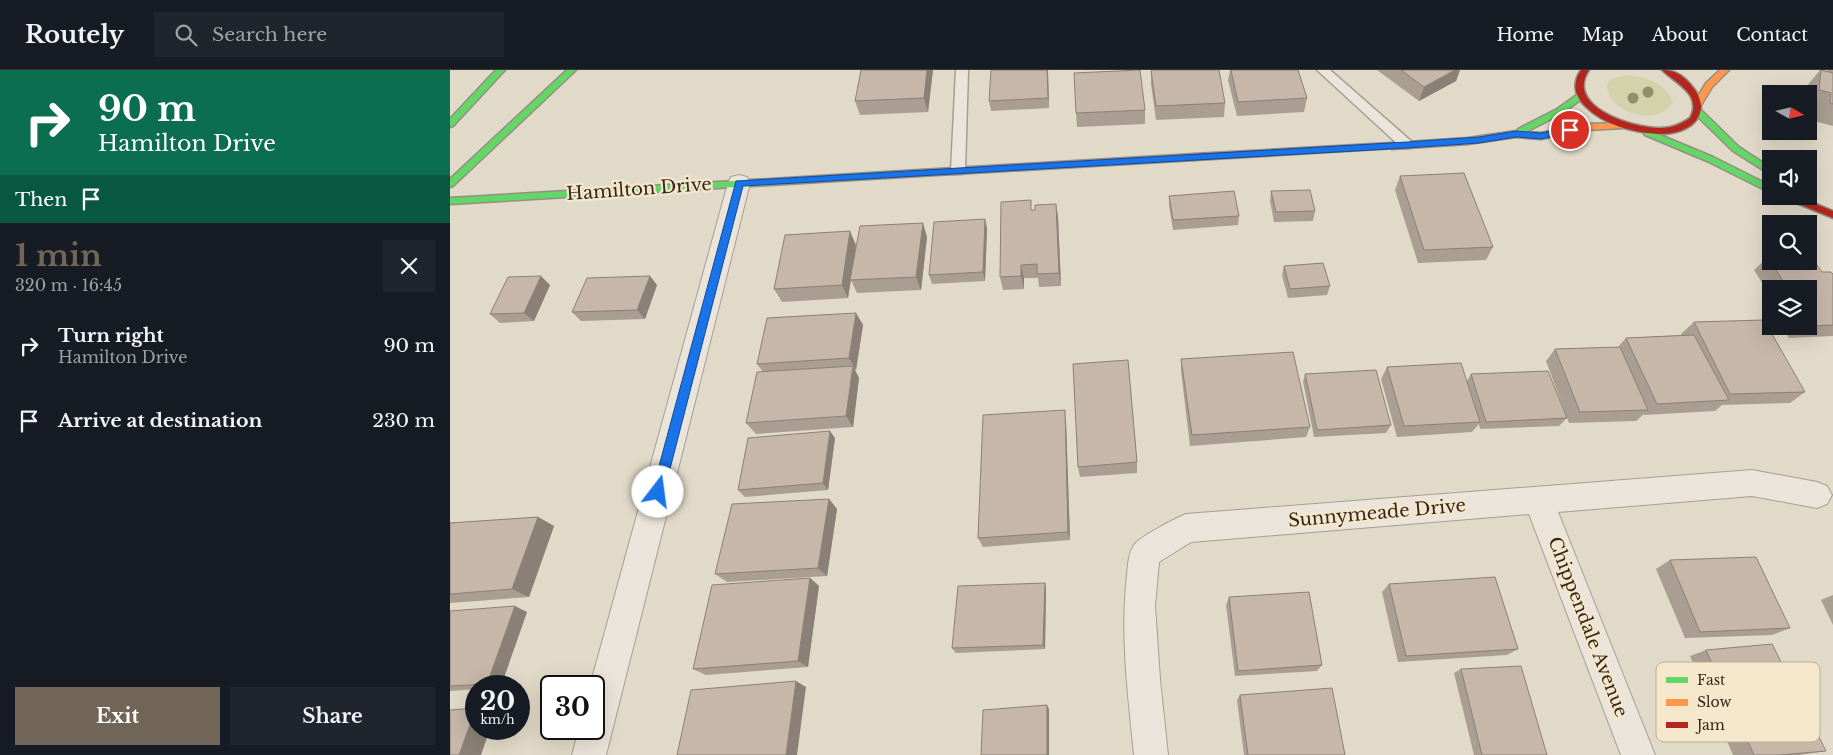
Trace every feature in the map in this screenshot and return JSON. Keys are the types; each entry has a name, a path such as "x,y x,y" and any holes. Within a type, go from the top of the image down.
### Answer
{"main road":[{"path":"450,124 502,70"},
{"path":"450,184 572,70"},
{"path":"1574,70 1581,94 1590,106 1604,117 1622,126 1642,131 1710,159 1762,185"},
{"path":"1578,82 1585,70"},
{"path":"1666,70 1683,81 1693,92 1698,108 1736,149 1762,166"},
{"path":"1642,131 1662,132 1679,129 1692,122 1709,85 1725,70"},
{"name":"Hamilton Drive","path":"1516,134 1560,111 1581,94"},
{"name":"Hamilton Drive","path":"450,201 1407,145 1475,140 1516,134 1541,136 1586,127 1622,126"},
{"path":"1817,203 1833,214"},
{"path":"1810,205 1833,214"}],"street":[{"path":"589,755 739,183"},
{"name":"Sunnymeade Drive","path":"1151,755 1143,679 1139,606 1145,554 1186,528 1752,483 1817,495"},
{"name":"Chippendale Avenue","path":"1538,499 1638,755"}],"lane":[{"path":"958,171 962,70"},
{"path":"1323,70 1407,145"}],"green space":[{"path":"1626,75 1648,79 1660,85 1670,95 1673,102 1666,110 1645,116 1623,109 1615,103 1609,94 1607,83 1614,78"}],"building":[{"path":"861,70 927,70 924,98 855,101"},
{"path":"991,70 1047,70 1048,98 989,101"},
{"path":"1140,70 1145,110 1076,113 1074,73"},
{"path":"1151,70 1219,70 1225,103 1156,106"},
{"path":"1231,70 1298,70 1307,98 1238,102"},
{"path":"1401,70 1455,70 1424,87"},
{"path":"1821,70 1833,73 1833,104 1830,103 1831,93 1819,90"},
{"path":"1464,173 1493,247 1424,250 1400,176"},
{"path":"1310,190 1315,211 1276,212 1271,191"},
{"path":"1234,191 1239,216 1173,220 1169,196"},
{"path":"1031,200 1031,210 1035,210 1035,205 1056,204 1059,273 1037,274 1037,264 1021,265 1021,276 1000,277 1001,202"},
{"path":"985,219 983,272 929,275 934,222"},
{"path":"923,223 916,277 850,280 860,226"},
{"path":"850,231 842,285 774,289 785,235"},
{"path":"1323,263 1330,286 1290,289 1284,266"},
{"path":"1817,265 1822,272 1831,272 1833,274 1833,325 1817,326 1817,280 1782,280 1776,270 1817,270"},
{"path":"541,276 524,313 490,314 508,277"},
{"path":"650,276 637,310 572,312 587,278"},
{"path":"856,313 849,358 757,364 767,318"},
{"path":"1762,320 1762,335 1773,335 1805,392 1730,394 1694,322"},
{"path":"1694,335 1729,400 1657,404 1626,338"},
{"path":"1620,347 1648,410 1580,412 1555,349"},
{"path":"1293,352 1310,427 1192,435 1181,359"},
{"path":"1128,360 1137,462 1078,467 1073,364"},
{"path":"1461,363 1480,422 1404,426 1387,367"},
{"path":"853,366 846,416 746,423 757,372"},
{"path":"1376,370 1391,425 1317,430 1305,374"},
{"path":"1548,371 1567,418 1486,422 1471,374"},
{"path":"1065,410 1068,532 978,538 983,415"},
{"path":"830,431 823,483 738,490 748,438"},
{"path":"829,499 818,568 715,574 732,504"},
{"path":"538,517 512,589 450,594 450,523"},
{"path":"1756,557 1790,628 1700,632 1670,560"},
{"path":"1495,577 1518,649 1406,656 1389,584"},
{"path":"810,578 798,661 693,669 712,585"},
{"path":"1045,583 1043,645 952,648 958,586"},
{"path":"1309,592 1322,665 1238,671 1229,597"},
{"path":"515,606 490,675 465,675 465,685 450,686 450,611"},
{"path":"1772,644 1781,662 1711,662 1706,650"},
{"path":"1521,666 1547,755 1482,755 1461,669"},
{"path":"796,681 786,755 677,755 691,690"},
{"path":"1332,688 1345,755 1248,755 1240,695"},
{"path":"1047,705 1047,755 981,755 983,710"},
{"path":"465,709 465,738 459,755 450,755 450,710"},
{"path":"1820,739 1826,751 1780,755 1754,755 1748,742 1820,742"}],"traffic: fast":[{"path":"450,124 501,70"},
{"path":"450,184 572,70"},
{"path":"1521,131 1560,111 1581,95"},
{"path":"1698,112 1736,149 1762,166"},
{"path":"1648,133 1710,159 1762,185"},
{"path":"450,201 886,175"}],"traffic: slow":[{"path":"1698,103 1709,85 1725,70"},
{"path":"1392,146 1468,141 1516,134 1541,136 1586,127 1622,126"},
{"path":"886,175 1195,157"}],"traffic: jam":[{"path":"1585,70 1579,80 1580,93 1588,105 1603,116 1621,124 1662,131 1680,128 1693,120 1698,109 1698,104 1689,87 1666,70"},
{"path":"1195,157 1392,146"},
{"path":"1809,205 1833,215"}],"route":[{"path":"658,492 739,183 1407,145 1479,140 1516,134 1541,136 1570,130"}]}
